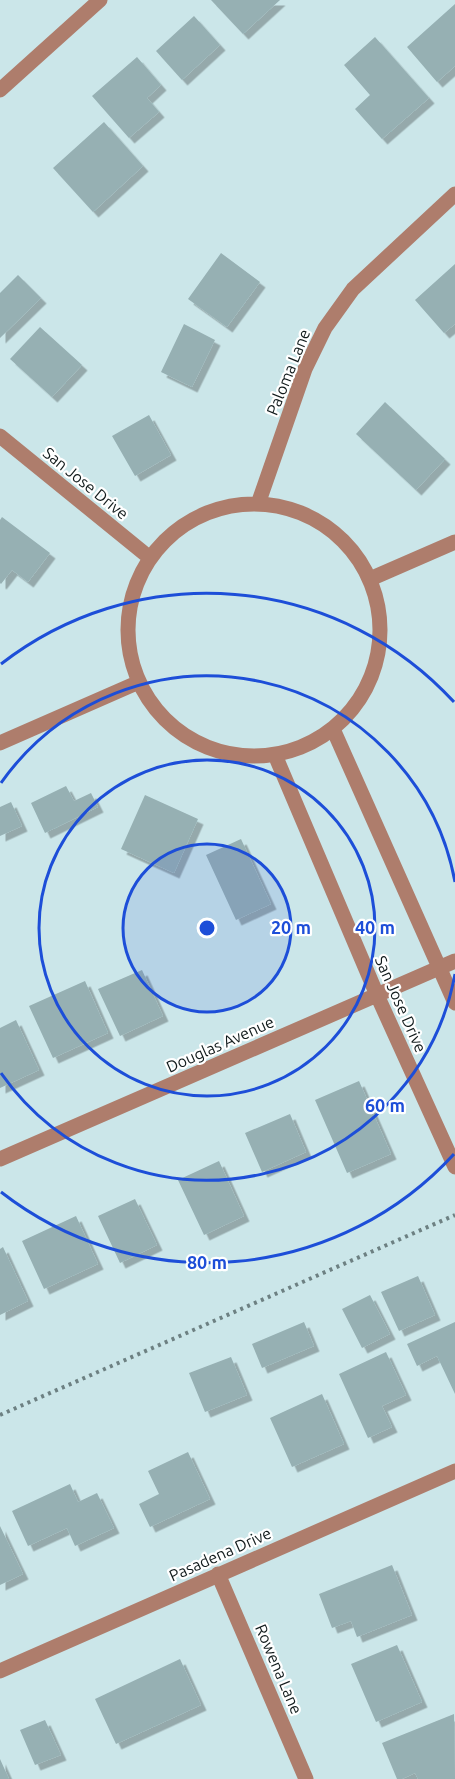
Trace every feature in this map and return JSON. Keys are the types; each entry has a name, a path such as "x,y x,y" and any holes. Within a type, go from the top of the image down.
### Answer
{"street":[{"path":"0,90 100,0"},
{"name":"Paloma Lane","path":"258,504 305,369 325,328 353,289 455,194"},
{"name":"San Jose Drive","path":"0,436 150,558"},
{"path":"258,504 286,508 313,518 336,534 349,548 370,579 379,611 380,644 372,677 356,706 333,729 306,746 275,755 242,756 210,748 181,733 157,710 139,682 127,648 126,618 133,585 150,558 171,534 197,516 227,507 258,504"},
{"path":"370,579 455,542"},
{"path":"0,743 139,682"},
{"path":"333,729 455,1003"},
{"name":"San Jose Drive","path":"275,755 377,995 455,1167"},
{"name":"Douglas Avenue","path":"0,1159 455,961"},
{"name":"Pasadena Drive","path":"0,1671 455,1471"},
{"name":"Rowena Lane","path":"218,1574 306,1779"}],"path":[{"path":"0,1415 455,1215"}],"building":[{"path":"211,0 280,0 243,34"},
{"path":"455,4 455,66 437,82 407,47"},
{"path":"194,16 220,45 182,80 156,51"},
{"path":"375,37 429,98 382,139 355,109 370,95 344,65"},
{"path":"137,57 161,85 147,98 159,112 129,138 92,96"},
{"path":"104,122 143,166 93,212 53,168"},
{"path":"221,253 260,282 227,327 188,299"},
{"path":"455,264 455,324 444,333 415,300"},
{"path":"18,275 41,298 0,338 0,293"},
{"path":"184,324 215,340 192,387 161,372"},
{"path":"40,327 82,365 52,397 10,359"},
{"path":"385,402 445,459 416,490 356,434"},
{"path":"149,415 171,455 135,476 112,436"},
{"path":"2,517 50,553 28,582 12,570 0,583 0,520"},
{"path":"66,786 74,801 91,793 98,807 45,833 31,803"},
{"path":"145,795 198,819 174,873 121,849"},
{"path":"11,802 22,826 0,836 0,807"},
{"path":"241,839 271,904 236,920 206,855"},
{"path":"142,970 163,1016 120,1036 98,989"},
{"path":"85,981 108,1033 53,1058 29,1006"},
{"path":"16,1020 39,1070 0,1088 0,1028"},
{"path":"359,1081 391,1154 347,1173 315,1100"},
{"path":"290,1114 306,1152 262,1172 245,1133"},
{"path":"219,1161 244,1216 204,1235 178,1180"},
{"path":"135,1199 157,1245 120,1263 98,1216"},
{"path":"76,1216 98,1264 44,1289 22,1241"},
{"path":"3,1247 28,1301 0,1315 0,1249"},
{"path":"418,1276 435,1315 399,1331 381,1292"},
{"path":"370,1295 390,1334 362,1348 342,1309"},
{"path":"304,1322 314,1346 262,1368 252,1344"},
{"path":"455,1322 455,1394 437,1356 417,1366 407,1344"},
{"path":"386,1352 406,1395 382,1406 392,1427 368,1438 339,1374"},
{"path":"231,1357 247,1395 205,1412 189,1373"},
{"path":"322,1394 344,1444 292,1467 270,1418"},
{"path":"188,1452 210,1499 150,1527 139,1504 159,1494 148,1471"},
{"path":"70,1484 78,1502 97,1493 114,1528 75,1546 67,1528 28,1546 12,1511"},
{"path":"0,1526 23,1574 0,1585"},
{"path":"392,1565 412,1615 357,1637 351,1621 332,1628 319,1594"},
{"path":"397,1645 422,1702 376,1722 351,1664"},
{"path":"180,1659 201,1705 116,1744 95,1699"},
{"path":"454,1714 455,1779 418,1779 415,1773 397,1779 382,1743"},
{"path":"45,1720 61,1755 35,1765 20,1730"},
{"path":"0,1759 9,1779 0,1779"}]}
